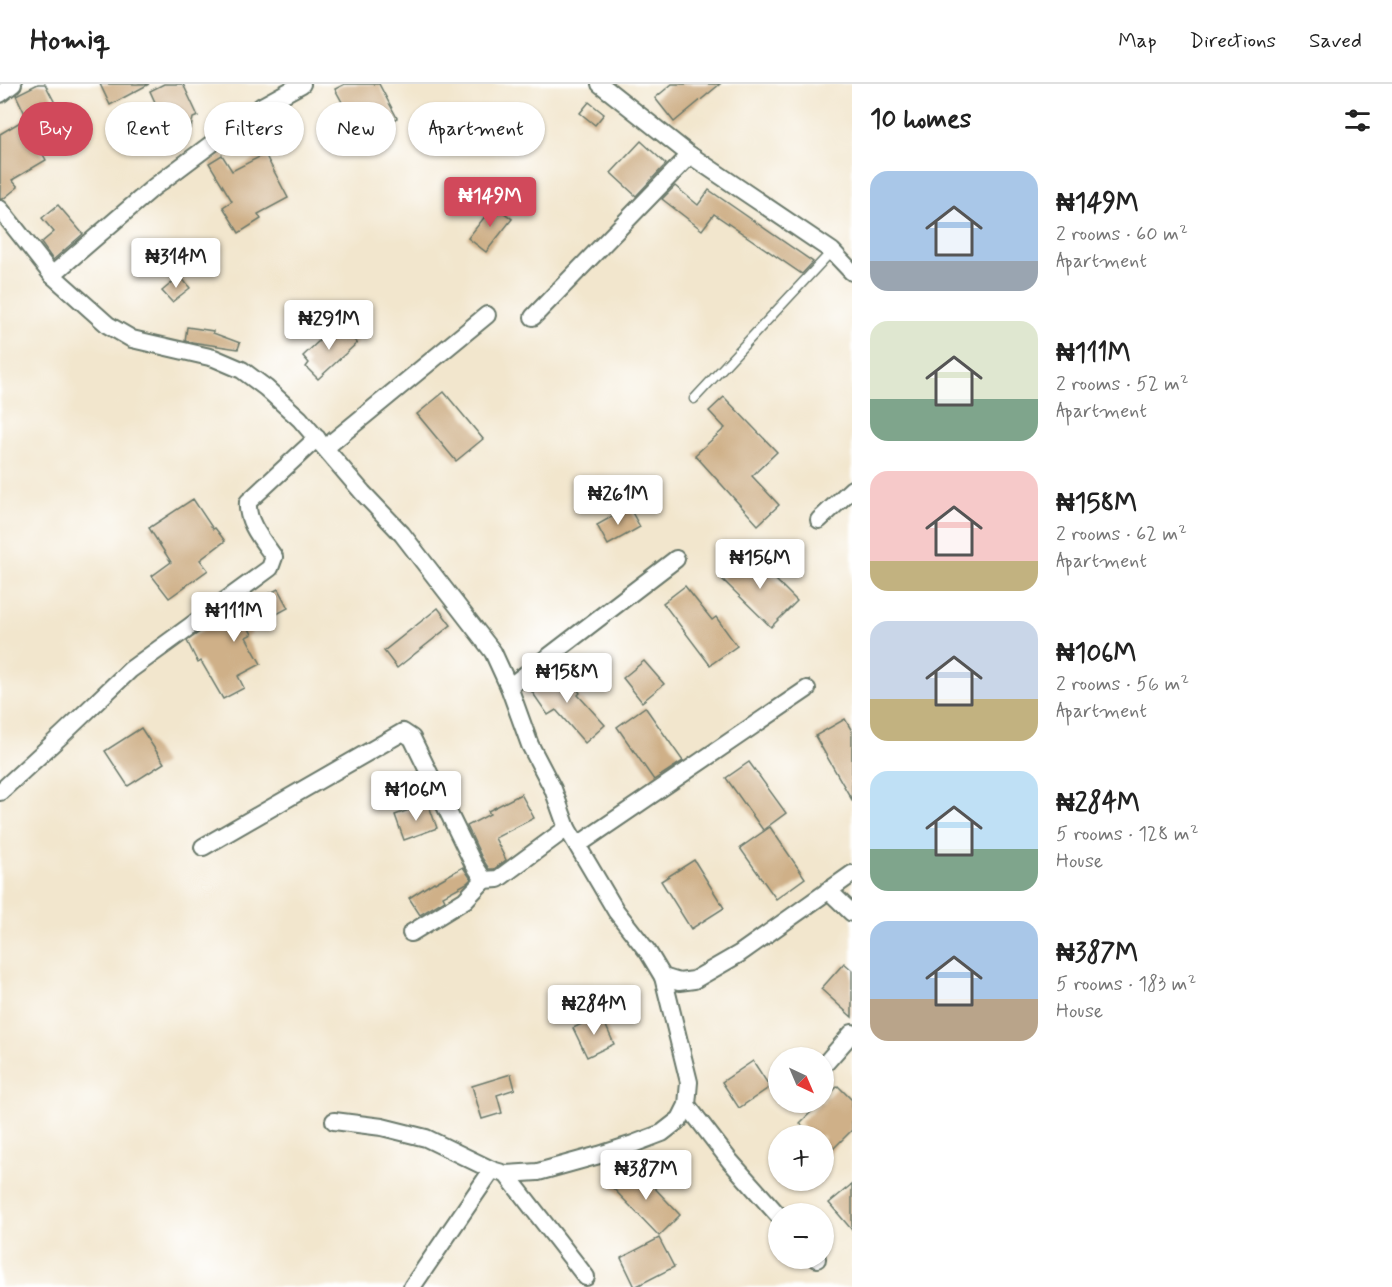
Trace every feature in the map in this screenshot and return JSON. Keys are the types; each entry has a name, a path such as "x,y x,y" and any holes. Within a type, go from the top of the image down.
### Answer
{"street":[{"path":"0,94 14,84"},
{"path":"52,275 154,187 262,106 302,84"},
{"path":"600,84 690,155 832,251 852,272"},
{"path":"533,317 690,155"},
{"path":"0,209 52,275 108,325 132,339 214,358 242,370 266,388 300,419 363,493 402,534 493,652 510,687 530,745 553,789 567,828 616,911 648,952 663,977 688,1082 687,1105 680,1119 662,1133 538,1172 499,1172 426,1138 382,1127 334,1121"},
{"path":"0,792 130,670 270,568 274,557 251,522 247,510 248,502 487,315"},
{"path":"819,520 852,489"},
{"path":"510,687 676,559"},
{"path":"578,845 807,689"},
{"path":"203,847 404,732 412,738 473,863 484,880"},
{"path":"411,933 465,900 484,880 498,879 567,828"},
{"path":"663,977 679,982 694,980 739,954 852,874"},
{"path":"828,890 852,913"},
{"path":"834,1054 852,1034"},
{"path":"687,1105 730,1161 768,1204"},
{"path":"499,1172 586,1277"},
{"path":"412,1287 499,1172"}],"lane":[{"path":"694,399 832,251"}],"building":[{"path":"38,84 45,84 54,102 19,102 16,95"},
{"path":"100,84 149,84 116,102 109,102"},
{"path":"164,84 183,84 191,102 155,102 150,91"},
{"path":"345,84 379,84 389,102 342,102 335,89"},
{"path":"672,84 720,84 674,122 655,98"},
{"path":"589,102 604,114 595,125 580,113"},
{"path":"192,103 198,116 193,118 192,123"},
{"path":"18,123 18,156 44,156 46,160 12,180 18,187 3,199 0,199 0,134"},
{"path":"641,141 666,164 636,196 611,173"},
{"path":"223,156 232,171 261,156 266,156 288,198 258,214 261,219 239,233 223,207 232,201 209,163"},
{"path":"675,186 698,205 709,190 813,262 802,274 714,214 702,230 662,199"},
{"path":"58,205 83,234 53,260 41,243 54,232 42,218"},
{"path":"494,205 512,219 486,252 468,238"},
{"path":"180,276 190,288 172,302 162,291"},
{"path":"338,323 357,343 318,379 306,367 309,363 303,356"},
{"path":"187,327 213,331 213,333 240,343 238,349 185,341"},
{"path":"444,392 483,439 456,461 417,414"},
{"path":"724,397 777,452 752,476 779,505 758,525 695,455 725,428 709,411"},
{"path":"193,499 213,529 215,528 225,541 200,560 208,570 169,598 152,576 171,562 149,528"},
{"path":"629,507 640,527 608,545 597,525"},
{"path":"749,553 797,601 771,627 722,579"},
{"path":"685,586 712,620 716,617 737,646 710,665 663,603"},
{"path":"278,589 288,608 249,629 252,634 246,637 261,664 238,676 244,688 223,699 201,661 198,663 187,641 207,627"},
{"path":"438,608 451,625 397,668 384,651"},
{"path":"644,661 664,684 642,702 623,678"},
{"path":"562,667 580,693 578,695 605,725 585,743 556,710 548,715 530,689"},
{"path":"645,707 683,761 654,780 617,727"},
{"path":"845,719 852,731 852,800 815,736"},
{"path":"141,728 164,763 128,786 105,751"},
{"path":"749,762 786,813 763,830 726,778"},
{"path":"521,794 534,818 495,838 506,860 494,869 489,869 467,826 490,814 488,811"},
{"path":"428,803 437,828 404,840 395,815"},
{"path":"770,827 805,878 776,899 740,848"},
{"path":"694,860 724,908 691,929 661,881"},
{"path":"463,867 471,879 443,896 445,900 420,915 409,898"},
{"path":"844,963 852,970 852,1017 821,989"},
{"path":"601,1015 614,1044 587,1057 573,1028"},
{"path":"753,1061 768,1084 768,1088 739,1108 722,1082"},
{"path":"511,1074 515,1089 497,1095 502,1113 482,1119 472,1086"},
{"path":"838,1086 852,1100 852,1130 834,1148 834,1125 802,1125 800,1123 810,1113 834,1113 834,1090"},
{"path":"634,1166 680,1215 659,1236 611,1186"},
{"path":"852,1184 852,1230 834,1209 834,1203 829,1203"},
{"path":"659,1238 674,1267 635,1287 621,1258"}]}
